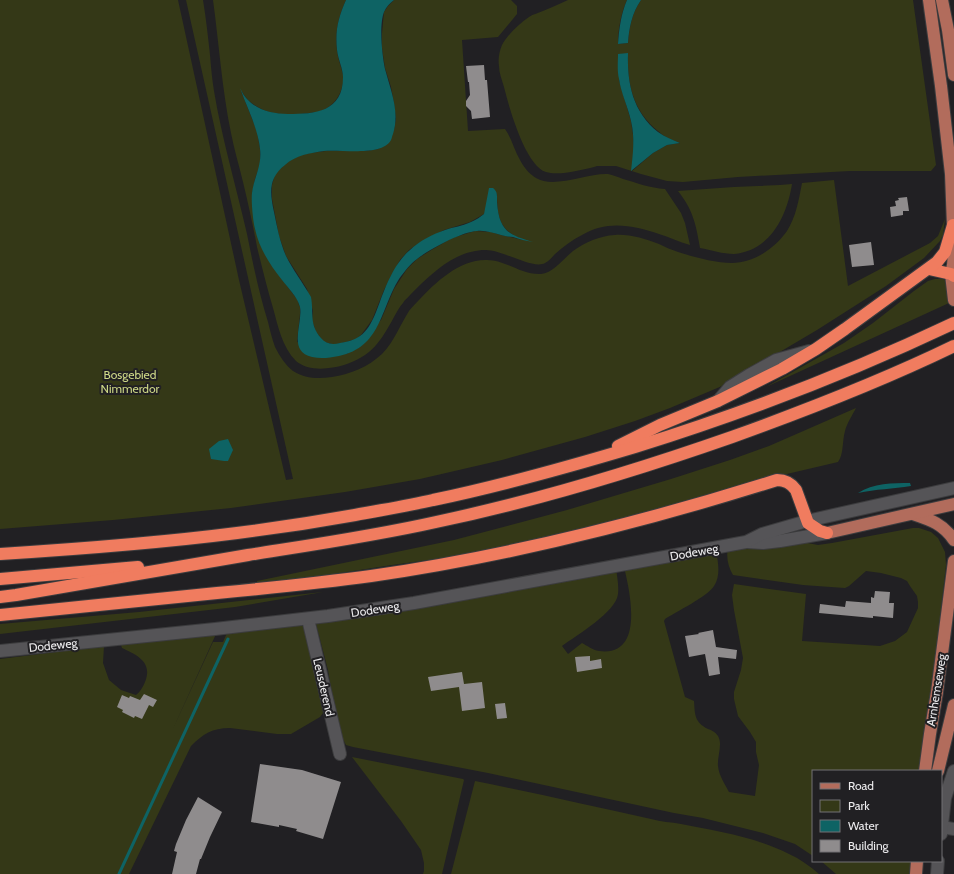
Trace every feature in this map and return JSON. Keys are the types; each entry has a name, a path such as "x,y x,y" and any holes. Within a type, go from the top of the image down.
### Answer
{"highway":[{"path":"585,462 660,425 718,401 770,376 816,349 937,262 945,252 953,225"},
{"path":"929,269 953,273"},
{"path":"0,554 69,550 239,533 320,521 431,501 486,488 585,462 694,428 787,395 865,364 954,323"},
{"path":"0,597 321,544 436,522 509,505 593,482 671,458 785,418 870,384 950,348"},
{"path":"0,615 371,576 442,564 567,539 717,499 777,480 787,481 793,486 796,490 807,521 810,525 820,531 827,533"},
{"path":"0,579 180,563 248,555"}],"main road":[{"path":"929,0 951,174 954,300"},
{"path":"942,0 954,75"},
{"name":"Dodeweg","path":"827,533 954,504"},
{"path":"912,514 939,524 954,540"},
{"name":"Arnhemseweg","path":"925,770 954,561"},
{"name":"Arnhemseweg","path":"938,770 954,705"},
{"path":"916,874 917,862"}],"street":[{"name":"Dodeweg","path":"746,542 762,534 807,521 954,488"},
{"name":"Dodeweg","path":"0,651 308,619 414,603 746,542 763,543 827,533"},
{"name":"Leusderend","path":"308,619 340,754"},
{"path":"942,824 946,798 954,771"},
{"path":"942,830 954,829"},
{"path":"936,874 938,862"}],"green space":[{"name":"Bosgebied Nimmerdor","path":"0,0 178,0 239,280 286,480 293,479 186,0 203,0 217,109 259,289 273,341 285,363 290,369 302,376 327,378 339,376 371,363 386,349 409,311 415,304 441,279 458,267 467,263 487,260 501,262 527,272 541,274 550,271 573,251 588,242 598,238 615,235 632,236 659,244 678,252 712,261 732,263 756,257 770,249 787,231 795,214 802,183 834,180 848,286 930,243 938,236 945,219 943,235 940,241 924,258 886,286 817,330 722,386 670,408 585,437 502,460 420,479 345,492 231,508 113,520 0,529"},
{"path":"213,0 346,0 339,19 336,37 337,51 343,81 340,93 329,107 318,112 300,114 272,113 254,105 241,91 257,131 260,149 260,165 255,179 252,195 255,229 281,278 297,299 300,307 297,342 347,354 381,320 394,289 407,269 417,259 452,238 475,231 491,232 523,240 509,232 501,222 497,193 484,214 470,222 444,230 409,250 400,260 390,278 372,320 361,335 356,339 332,344 324,342 316,332 312,320 313,311 307,289 286,256 279,236 272,199 272,185 275,174 289,161 298,156 326,151 367,151 378,149 385,145 394,130 396,119 391,87 385,68 382,48 382,33 384,12 394,0 511,0 517,6 517,14 498,37 462,40 468,131 505,129 525,167 533,176 543,181 552,182 608,174 654,188 665,189 681,213 690,245 640,228 630,226 610,226 591,230 578,237 545,263 540,264 525,262 492,251 482,250 467,253 444,265 416,289 400,306 385,333 375,347 362,357 344,365 332,368 320,369 307,367 301,364 291,355 281,336 257,247 228,116"},
{"path":"568,0 627,0 620,21 618,44 628,43 629,32 635,10 641,0 913,0 936,165 931,171 850,171 738,177 683,182 667,181 641,174 616,166 597,166 563,173 546,172 538,167 531,159 519,134 500,74 499,56 504,41 521,23 532,15","holes":["628,54 630,86 637,106 649,123 660,133 680,143 667,145 653,153 632,171 634,146 633,135 631,121 619,80"]},
{"path":"792,184 786,208 775,230 758,246 747,251 734,254 721,253 700,248 693,218 678,191 734,187"},
{"path":"943,279 948,283 949,303 766,387 844,343 928,281"},
{"path":"856,408 846,428 842,451 838,462 774,477 680,507 466,555 301,579 257,583 257,581 454,540 567,510 730,460 769,446"},
{"path":"919,528 931,532 938,538 945,552 946,565 923,770 812,770 812,855 795,844 763,833 703,818 488,773 353,747 346,745 343,739 334,705 328,670 315,620 616,568 618,594 616,601 611,608 595,623 562,646 568,654 582,643 599,651 614,650 623,644 629,634 631,621 631,606 624,567 716,550 718,578 714,586 711,590 691,604 664,621 685,697 694,701 695,714 700,724 715,732 718,736 720,747 718,766 722,780 729,792 755,796 759,765 756,752 756,742 738,716 734,699 734,692 743,658 732,595 734,584 806,594 802,641 880,646 895,641 907,632 918,608 917,596 907,581 881,573 866,571 845,588 803,585 733,575 728,562 728,548 802,542 818,545"},
{"path":"323,592 235,607 0,634 0,624 139,612"},
{"path":"304,622 323,713 320,717 291,734 277,734 224,728 208,732 200,738 191,746 129,874 0,874 0,659 104,646 103,663 109,680 121,690 136,695 145,682 147,669 142,660 133,653 122,648 120,642 216,634 172,731 213,642 223,642 227,633"},
{"path":"352,757 464,780 442,874 423,874 424,863 421,850 401,821"},
{"path":"475,781 655,820 736,835 776,848 805,863 819,874 451,874"},
{"path":"822,862 913,862 911,874 836,874"}],"water":[{"path":"346,0 394,0 388,5 384,12 381,32 385,69 392,93 396,118 391,139 386,145 379,149 360,151 324,151 298,157 279,170 273,181 271,192 282,245 286,256 311,297 313,323 317,333 327,343 337,344 353,340 365,332 375,315 384,291 398,263 406,254 426,238 468,223 484,214 489,188 493,188 495,190 500,219 506,230 517,237 533,242 480,231 463,234 437,246 414,261 399,279 378,326 363,345 353,351 339,356 319,358 304,354 300,349 298,343 300,314 299,303 269,262 262,250 257,236 254,225 252,197 260,161 260,149 255,126 240,88 251,103 260,109 277,113 288,114 317,112 326,109 333,104 338,98 342,89 343,74 336,37 339,19"},
{"path":"627,0 641,0 635,10 629,32 628,43 618,44 623,11"},
{"path":"628,53 630,86 637,106 649,124 658,132 680,143 667,145 653,153 631,171 633,134 630,116 618,76 618,54"},
{"path":"228,439 233,450 228,461 211,459 209,449 219,441"},
{"path":"910,483 911,486 858,493 877,485"}],"building":[{"path":"484,65 485,80 487,80 490,117 472,119 471,111 466,106 466,101 470,95 466,66"},
{"path":"907,197 909,211 903,211 903,215 891,217 890,207 896,206 895,201 899,200 898,198"},
{"path":"871,242 874,265 852,267 849,245"},
{"path":"875,591 890,592 889,603 894,603 893,618 873,616 873,618 819,613 820,604 845,607 846,601 871,603 871,597 874,598"},
{"path":"713,630 716,647 737,650 736,659 718,657 720,674 709,676 705,654 689,657 685,636"},
{"path":"590,656 590,661 601,659 602,668 577,672 575,657"},
{"path":"462,672 464,684 482,682 485,708 462,711 459,687 431,691 428,677"},
{"path":"144,694 157,700 153,707 149,705 142,719 135,716 134,718 122,712 123,710 117,707 122,695 140,700"},
{"path":"505,703 507,718 497,719 495,704"},
{"path":"260,764 302,770 341,782 323,839 296,831 297,829 279,825 279,827 251,822"},
{"path":"198,797 222,812 200,859 196,874 172,874 177,852 174,851 176,844"}],"waterway":[{"path":"119,874 228,639"}]}
